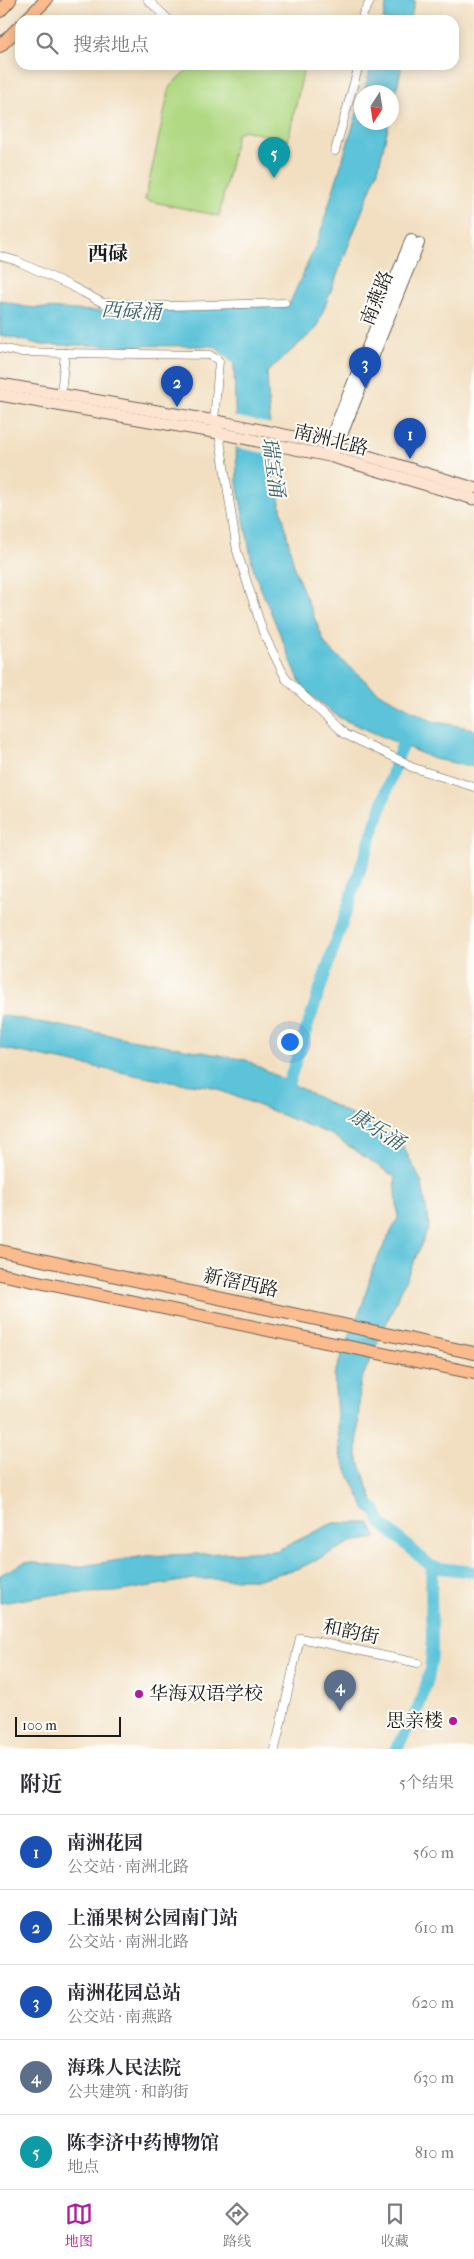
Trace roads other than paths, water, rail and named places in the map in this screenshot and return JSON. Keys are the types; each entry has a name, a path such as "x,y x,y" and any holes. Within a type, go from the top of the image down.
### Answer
{"highway":[{"path":"0,10 10,0"},
{"path":"31,15 46,0"},
{"path":"0,46 15,31"},
{"name":"新滘西路","path":"0,1251 474,1353"},
{"path":"0,1274 474,1373"}],"main road":[{"name":"南洲北路","path":"0,384 214,421 225,430 278,445 331,449 474,499"},
{"name":"南洲北路","path":"0,395 225,430 276,433 474,488"}],"street":[{"path":"148,0 164,15"},
{"path":"363,15 371,0"},
{"path":"335,151 358,70"},
{"name":"南燕路","path":"331,449 415,241"},
{"path":"0,256 17,261 71,286 103,304 168,306 285,303"},
{"path":"0,348 19,352 210,355 219,361 214,421"},
{"path":"61,394 65,353"},
{"path":"225,430 237,551 263,632 286,679 344,734 411,767 474,787"},
{"name":"和韵街","path":"275,1749 300,1638 418,1663"}],"water":[{"path":"387,0 415,0 411,15 384,15"},
{"path":"371,70 401,70 398,85 366,85"},
{"path":"354,123 354,130 387,130 378,170 316,329 267,372 272,467 295,571 326,646 379,693 432,721 474,729 474,767 434,759 340,718 303,689 254,572 237,483 234,364 214,346 43,345 0,335 0,300 25,307 113,312 289,305 318,240"},
{"name":"康乐涌","path":"0,1015 246,1060 400,1140 422,1183 429,1227 360,1383 357,1456 381,1523 365,1509 340,1455 334,1375 363,1303 373,1267 398,1218 395,1177 332,1135 209,1086 170,1082 0,1048"},
{"path":"333,1523 370,1523 376,1538 351,1542 300,1568 259,1579 193,1579 115,1592 57,1594 0,1603 0,1575 25,1562 76,1567 145,1556 276,1551"}],"waterway":[{"path":"283,1099 402,745 401,729"},
{"path":"375,1509 381,1523 432,1567 474,1572"},
{"path":"396,1749 421,1701 429,1674 432,1648 432,1567"}],"place":[{"name":"陈李济中药博物馆","path":"274,178"},
{"name":"南洲花园总站","path":"365,388"},
{"name":"上涌果树公园南门站","path":"177,407"},
{"name":"南洲花园","path":"410,459"},
{"name":"华海双语学校","path":"139,1694"},
{"name":"海珠人民法院","path":"340,1711"},
{"name":"思亲楼","path":"453,1721"}],"district":[{"name":"西碌","path":"108,253"}],"water label":[{"name":"西碌涌","path":"131,311"},
{"name":"瑞宝涌","path":"273,467"}]}
